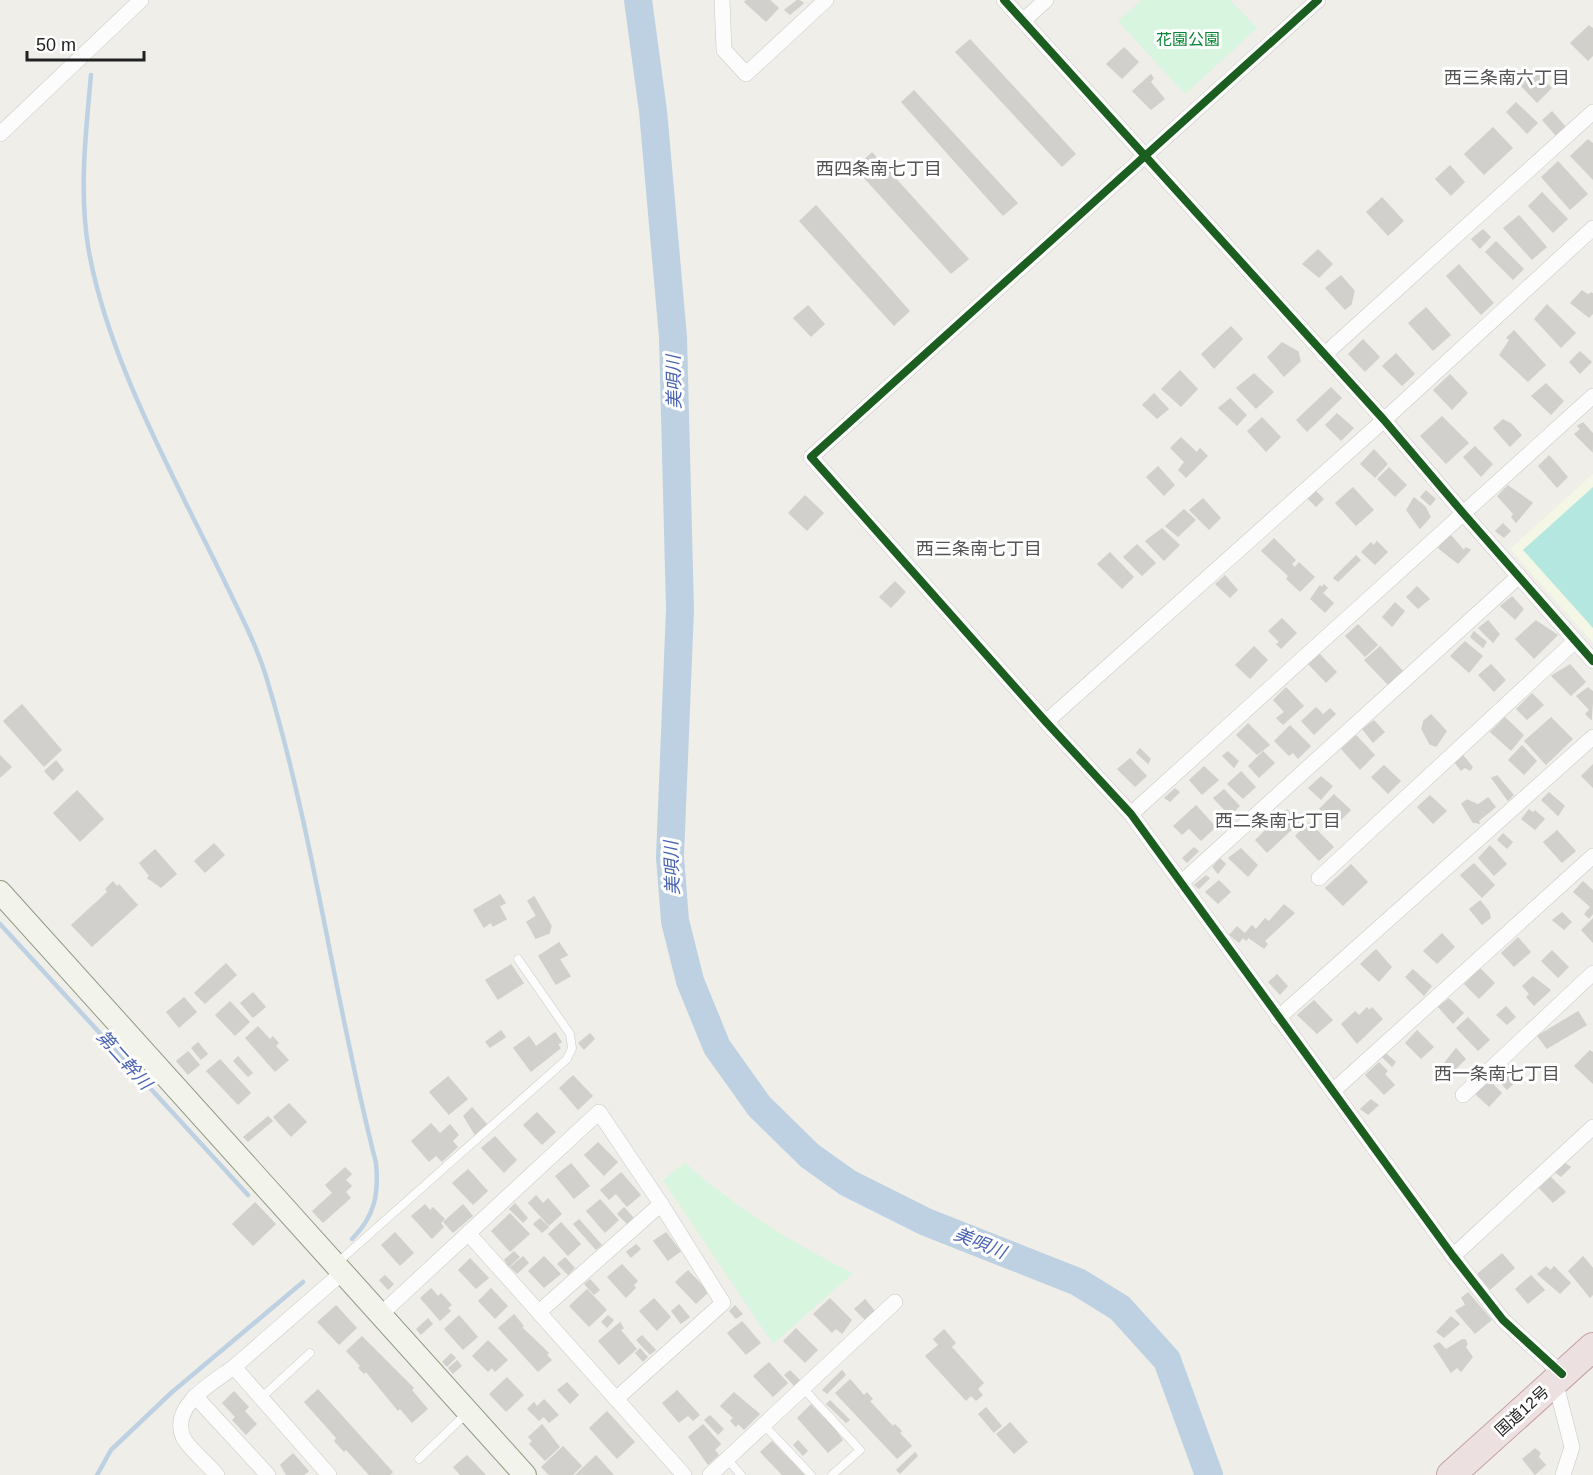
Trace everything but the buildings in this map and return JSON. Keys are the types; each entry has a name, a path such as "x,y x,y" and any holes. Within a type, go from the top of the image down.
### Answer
{"highway":[{"name":"国道12号","path":"1451,1475 1593,1347"}],"street":[{"path":"0,134 141,0"},
{"path":"722,0 724,50 746,74 826,0"},
{"path":"1004,0 1384,420 1462,513 1593,661"},
{"path":"1023,21 1046,0"},
{"path":"1318,0 811,457 1046,722 1131,814 1453,1256 1503,1320 1559,1377 1572,1447 1563,1475"},
{"path":"1324,355 1593,112"},
{"path":"1046,722 1384,420 1593,228"},
{"path":"1131,814 1593,396"},
{"path":"1182,882 1519,576"},
{"path":"1319,878 1575,641"},
{"path":"1278,1018 1593,737"},
{"path":"1333,1091 1593,856"},
{"path":"0,892 525,1475"},
{"path":"1463,1095 1593,973"},
{"path":"380,1315 600,1112 723,1303 616,1400"},
{"path":"1453,1256 1593,1127"},
{"path":"539,1312 661,1204"},
{"path":"468,1233 684,1475"},
{"path":"217,1475 183,1437 182,1420 187,1405 195,1396 234,1367 339,1268"},
{"path":"710,1475 895,1302"},
{"path":"234,1367 329,1475"},
{"path":"195,1396 268,1475"}],"lane":[{"path":"339,1268 567,1059 573,1048 570,1034 518,959"},
{"path":"261,1398 310,1353"},
{"path":"802,1387 860,1450 832,1475"},
{"path":"419,1459 467,1413"},
{"path":"764,1425 811,1475"},
{"path":"727,1459 741,1475"}],"shaded area":[{"path":"1593,474 1593,643 1510,549"},
{"path":"1593,487 1593,628 1523,550"}],"green space":[{"name":"花園公園","path":"1142,0 1230,0 1257,28 1185,94 1118,21"},
{"path":"685,1163 765,1224 853,1273 773,1344 663,1180"}],"waterway":[{"name":"美唄川","path":"638,0 653,111 673,337 680,609 670,857 675,921 690,981 717,1047 759,1106 810,1156 848,1183 926,1222 1078,1282 1120,1308 1167,1360 1209,1475"},
{"path":"91,75 84,160 84,203 88,246 97,288 110,330 144,415 259,656 299,802 348,1043 376,1163 377,1185 374,1204 366,1222 352,1239"},
{"name":"第二幹川","path":"0,924 248,1195"},
{"path":"97,1475 111,1450 171,1393 303,1282"}],"cycle path":[{"path":"1004,0 1384,420 1593,661"},
{"path":"1318,0 811,457 1046,722 1131,814 1453,1256 1503,1320 1562,1374"}],"district":[{"name":"西三条南六丁目","path":"1507,78"},
{"name":"西四条南七丁目","path":"879,169"},
{"name":"西三条南七丁目","path":"979,549"},
{"name":"西二条南七丁目","path":"1278,821"},
{"name":"西一条南七丁目","path":"1497,1074"}]}
